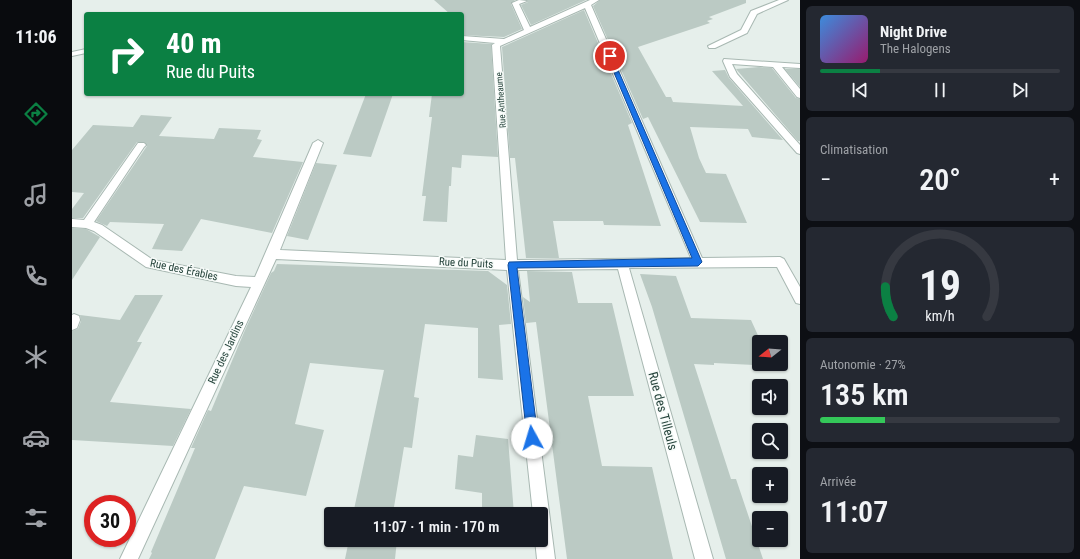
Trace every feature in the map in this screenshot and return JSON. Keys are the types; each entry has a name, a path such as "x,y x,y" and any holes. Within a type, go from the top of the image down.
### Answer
{"street":[{"path":"712,46 744,31 754,13 785,0"},
{"path":"524,1 516,3 528,30"},
{"path":"464,38 505,41 591,2 698,262"},
{"name":"Rue Antheaume","path":"505,41 496,45 512,265"},
{"path":"72,54 84,51"},
{"path":"800,66 727,61 733,75 800,152"},
{"path":"775,64 800,95"},
{"name":"Rue des Jardins","path":"129,559 272,254 318,142"},
{"path":"87,224 141,145"},
{"name":"Rue des Érables","path":"72,223 87,224 98,228 150,264 236,281 258,282"},
{"name":"Rue du Puits","path":"272,254 512,265 780,262 800,299"},
{"name":"Rue des Tilleuls","path":"622,263 704,559"},
{"path":"512,265 540,507"},
{"path":"545,547 546,559"}],"building":[{"path":"434,0 515,0 511,4 522,29 504,37 464,35 464,12 448,12"},
{"path":"528,0 586,0 531,25 521,5 528,2"},
{"path":"600,0 746,0 746,3 709,17 713,19 707,21 710,23 638,47 666,97 671,97 673,102 743,106 712,71 725,70 729,78 783,140 752,137 748,129 690,127 699,158 706,173 726,174 747,223 700,222 648,117 643,119 593,6"},
{"path":"584,10 632,123 628,125 661,226 604,225 603,221 553,221 559,258 526,258 515,158 510,158 502,47"},
{"path":"464,42 491,44 498,157 462,155 461,168 452,167 451,186 449,186 447,222 423,221 426,196 422,196 432,117 429,117 432,96 464,96"},
{"path":"759,67 772,68 796,98 800,99 800,141 798,141 736,69"},
{"path":"785,69 800,69 800,87"},
{"path":"365,96 392,96 371,157 343,154"},
{"path":"141,115 172,117 159,136 214,139 219,128 261,130 257,139 262,140 253,157 303,162 272,233 201,219 182,251 152,249 164,224 110,222 107,226 96,221 147,146 144,142 137,142 83,218 72,218 72,209 84,193 72,192 72,150 93,125 133,127"},
{"path":"316,163 337,165 308,240 287,236"},
{"path":"72,228 86,229 100,237 72,280"},
{"path":"277,264 488,271 507,285 511,324 499,325 503,380 478,378 478,328 425,324 414,397 419,398 412,448 404,447 394,507 355,507 384,370 310,363 295,424 324,430 306,496 244,486 215,559 149,559 195,448 191,448 208,410 211,411 245,330 271,273 274,271"},
{"path":"527,271 572,272 578,303 612,303 634,396 588,396 602,466 652,467 673,559 567,559 536,322 526,323 523,297 530,302"},
{"path":"640,274 676,276 691,318 751,320 758,335 752,335 752,365 714,363 714,365 694,364 731,479 736,479 752,526 752,547 759,547 763,559 726,559 652,307"},
{"path":"135,295 163,295 137,342 142,342 110,402 191,409 173,446 72,440 72,331 78,329 81,321 80,315 120,320"},
{"path":"476,435 508,439 513,507 482,507 482,493 455,489 458,455 473,457"},
{"path":"348,547 396,547 395,559 345,559"}],"route":[{"path":"532,438 512,265 698,262 610,56"}]}
